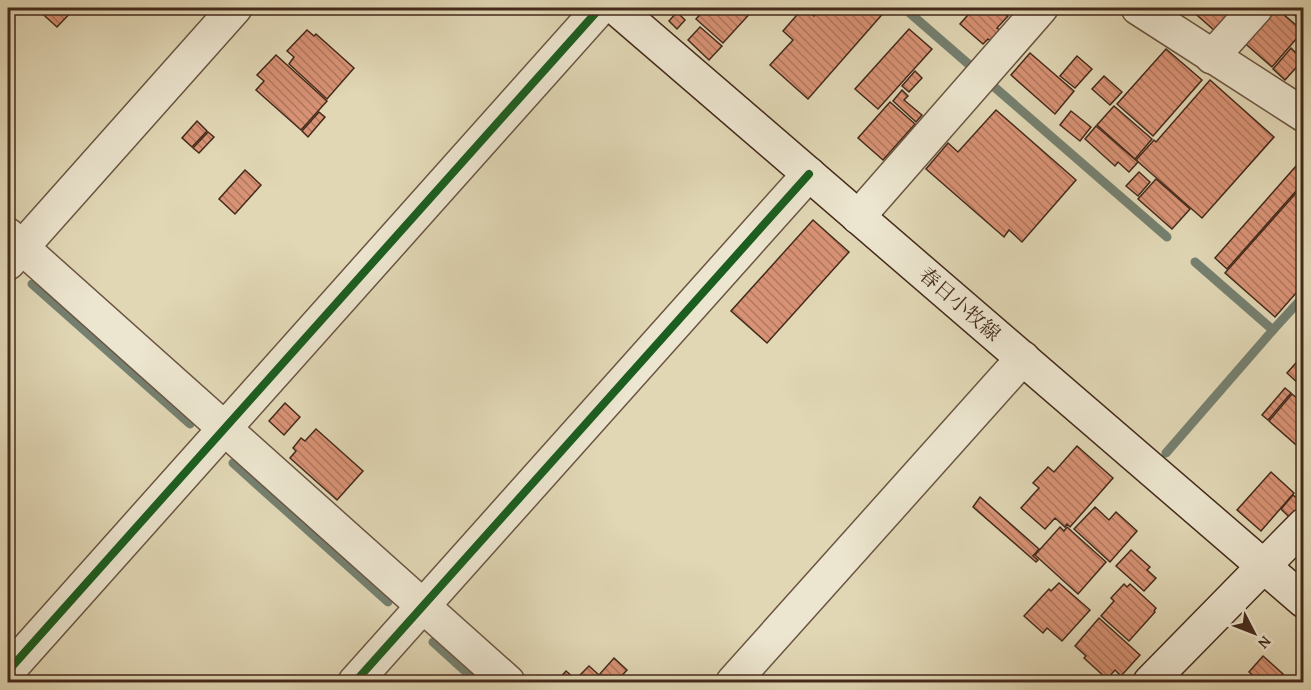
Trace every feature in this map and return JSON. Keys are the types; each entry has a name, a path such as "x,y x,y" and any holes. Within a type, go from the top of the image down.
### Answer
{"street":[{"path":"235,8 12,248 224,429 508,682"},
{"path":"8,671 600,8"},
{"name":"春日小牧線","path":"616,8 1304,602"},
{"path":"858,217 1041,8"},
{"path":"1138,8 1304,116"},
{"path":"1212,57 1256,8"},
{"path":"355,682 809,174"},
{"path":"733,682 1023,358"},
{"path":"1150,682 1304,525"}],"building":[{"path":"36,8 75,8 57,27"},
{"path":"706,8 755,8 723,43 696,19"},
{"path":"803,8 814,16 822,8 884,8 886,10 808,99 770,65 793,40 783,31"},
{"path":"974,8 999,8 1008,16 997,28 1003,32 993,43 988,39 983,44 960,24"},
{"path":"1191,8 1235,8 1215,31"},
{"path":"1268,8 1276,8 1303,31 1272,67 1240,39"},
{"path":"1286,8 1304,8 1304,23"},
{"path":"677,12 685,20 677,29 669,21"},
{"path":"700,27 722,46 709,60 688,40"},
{"path":"909,29 932,49 878,109 855,89"},
{"path":"307,30 314,36 316,34 354,68 327,99 289,64 294,57 287,51"},
{"path":"1291,48 1303,60 1285,80 1273,69"},
{"path":"1166,49 1202,80 1153,136 1117,104"},
{"path":"1030,53 1074,91 1055,114 1011,75"},
{"path":"276,55 327,101 301,130 256,90 264,81 257,75"},
{"path":"1077,56 1092,69 1075,88 1060,76"},
{"path":"915,71 922,78 909,92 902,86"},
{"path":"1104,76 1122,92 1110,105 1092,89"},
{"path":"1210,80 1274,137 1202,218 1136,160 1154,140 1156,142"},
{"path":"902,90 908,96 904,100 922,115 916,122 893,101"},
{"path":"890,102 915,124 883,160 858,138"},
{"path":"1114,106 1152,139 1135,159 1097,125"},
{"path":"996,110 1076,180 1022,242 1009,230 1004,237 926,169 948,143 958,152"},
{"path":"1071,111 1091,127 1080,141 1060,125"},
{"path":"319,112 325,117 308,137 302,131"},
{"path":"197,121 207,131 192,147 182,138"},
{"path":"1096,126 1138,162 1129,172 1118,162 1115,166 1085,139"},
{"path":"208,132 214,137 199,153 193,148"},
{"path":"1304,157 1304,182 1227,269 1215,258"},
{"path":"245,170 261,185 235,214 219,199"},
{"path":"1139,172 1150,182 1138,196 1126,186"},
{"path":"1156,179 1190,209 1172,229 1138,199"},
{"path":"1304,184 1304,284 1275,317 1225,273"},
{"path":"813,220 849,252 767,343 731,311"},
{"path":"1304,354 1304,381 1300,385 1287,373"},
{"path":"1285,388 1291,393 1268,420 1262,415"},
{"path":"1292,394 1304,404 1304,447 1302,450 1269,421"},
{"path":"285,403 300,417 284,435 269,421"},
{"path":"316,429 363,471 337,500 290,458 296,451 293,448 301,438 305,441"},
{"path":"1077,446 1113,478 1070,527 1067,524 1065,527 1055,518 1045,529 1021,508 1039,488 1033,483 1048,467 1054,472"},
{"path":"1271,472 1294,493 1261,531 1237,510"},
{"path":"1293,495 1302,503 1290,518 1281,509"},
{"path":"980,497 1039,549 1033,556 1038,560 1036,562 973,507"},
{"path":"1095,507 1109,520 1116,512 1137,531 1110,562 1074,529"},
{"path":"1060,527 1064,531 1067,527 1106,562 1078,594 1035,555"},
{"path":"1131,550 1150,567 1147,570 1156,578 1144,591 1116,566"},
{"path":"1059,583 1090,610 1062,641 1047,628 1043,633 1024,616 1049,589 1051,591"},
{"path":"1124,584 1127,587 1130,584 1156,608 1129,641 1101,616 1114,601 1111,598"},
{"path":"1099,618 1140,655 1121,676 1115,670 1107,679 1084,658 1086,656 1075,646"},
{"path":"1263,656 1283,674 1274,682 1261,682 1249,672"},
{"path":"614,658 627,670 616,682 573,682 589,666 599,675"},
{"path":"566,671 573,677 568,682 556,682"}],"waterway":[{"path":"904,8 973,68"},
{"path":"992,85 1167,237"},
{"path":"1166,453 1273,330 1195,262"},
{"path":"32,284 190,424"},
{"path":"1273,330 1304,296"},
{"path":"233,463 388,602"},
{"path":"433,642 477,682"}],"cycle path":[{"path":"8,671 600,8"},
{"path":"355,682 809,174"}]}
